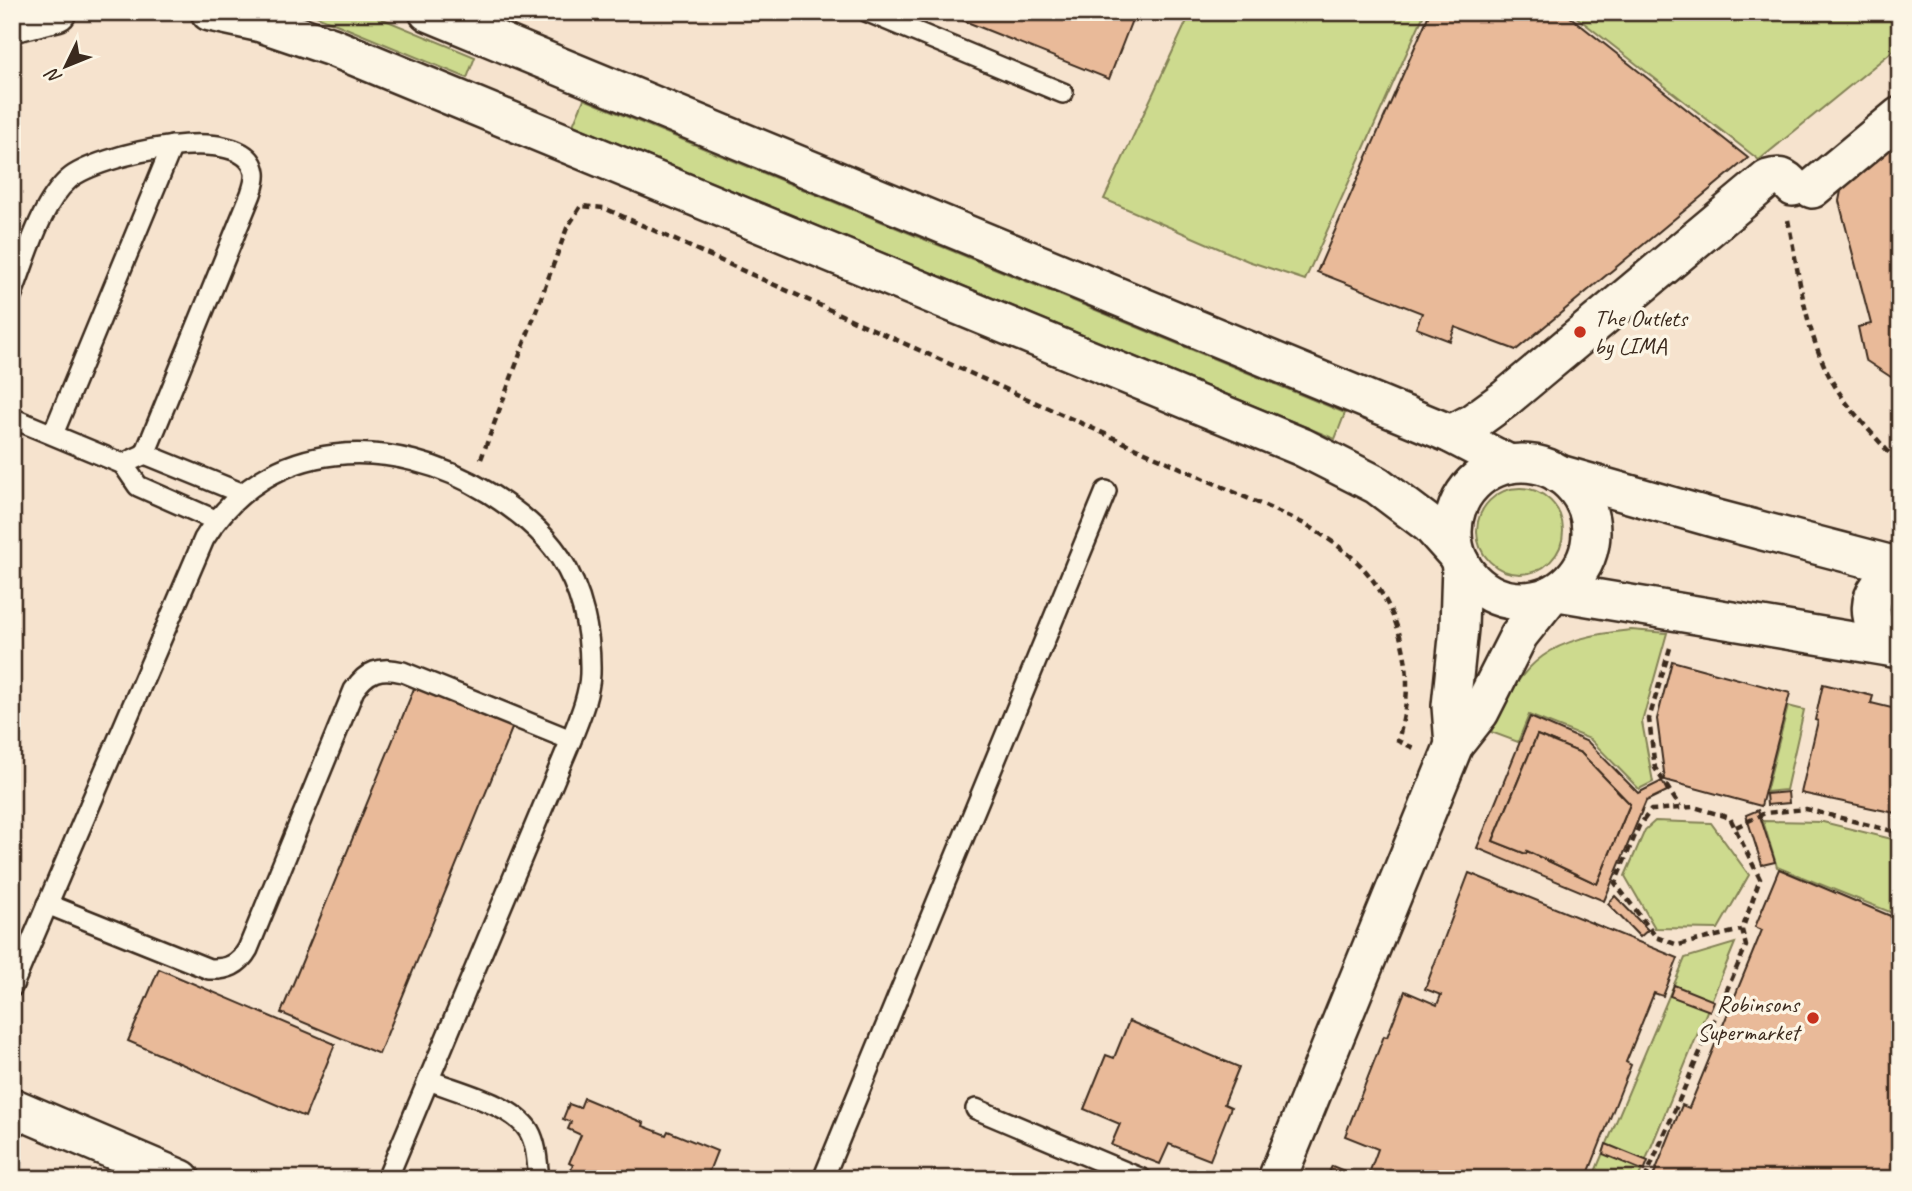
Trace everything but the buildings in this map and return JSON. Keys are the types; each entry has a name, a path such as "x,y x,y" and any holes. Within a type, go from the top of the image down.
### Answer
{"street":[{"path":"15,27 57,12"},
{"path":"210,12 261,23 332,47 1302,447 1377,485 1430,525 1458,558 1471,580 1497,598 1529,602 1554,594 1897,649"},
{"path":"428,12 1451,434 1509,464"},
{"path":"1451,434 1505,400 1768,179 1778,176 1786,178 1802,188 1900,116"},
{"path":"1451,754 1451,706 1459,628 1458,558 1452,524 1461,496 1482,475 1509,464 1535,464 1559,474 1900,570"},
{"path":"1277,1179 1451,754 1480,712 1519,635 1554,594 1579,573 1590,547 1590,519 1579,493 1559,474"},
{"path":"1897,649 1877,632 1870,613 1880,586 1900,570"},
{"path":"12,1107 163,1176"}],"lane":[{"path":"868,12 1063,93"},
{"path":"53,434 172,146"},
{"path":"12,294 48,206 69,178 97,163 120,155 172,146 214,146 228,148 246,158 253,166 255,174 251,194 145,454 123,464"},
{"path":"12,418 123,464 138,486 215,520"},
{"path":"12,987 204,538 215,520 241,493 261,478 285,467 338,454 372,453 403,457 432,465 472,482 515,510 539,531 560,557 575,587 585,618 590,676 584,705 571,740 387,1179"},
{"path":"145,454 241,493"},
{"path":"822,1179 1106,491"},
{"path":"47,904 209,969 222,970 234,965 248,949 354,690 369,673 378,669 403,672 571,740"},
{"path":"429,1080 510,1112 522,1122 536,1148 539,1179"},
{"path":"976,1109 1142,1179"}],"path":[{"path":"1802,188 1786,211 1811,328 1823,363 1846,401 1900,465"},
{"path":"472,482 567,228 580,206 604,208 1307,525 1350,554 1377,587 1395,620 1407,681 1405,711 1398,741 1451,754"},
{"path":"1680,807 1655,768 1649,719 1671,643 1686,645 1695,615"},
{"path":"1645,1179 1746,946 1742,930 1760,879 1730,818 1694,807 1651,810 1639,826 1615,883 1656,937 1678,945 1742,930"},
{"path":"1736,827 1765,813 1806,809 1900,833"}],"shaded area":[{"path":"12,12 1900,12 1900,1179 12,1179"}],"green space":[{"path":"307,12 366,12 475,57 467,78"},
{"path":"1191,12 1425,12 1305,280 1248,261 1104,199"},
{"path":"1570,12 1889,12 1900,25 1900,45 1759,160"},
{"path":"584,99 1345,413 1335,439 573,125"},
{"path":"1520,488 1536,492 1550,501 1559,515 1563,531 1559,547 1550,561 1536,570 1520,574 1504,570 1490,561 1481,547 1477,531 1481,515 1490,501 1504,492"},
{"path":"1631,630 1667,633 1642,722 1653,782 1639,789 1590,739 1529,715 1518,742 1491,732 1515,686 1543,656 1580,639"},
{"path":"1788,706 1804,710 1786,790 1766,792"},
{"path":"1655,821 1711,823 1749,875 1718,929 1655,928 1625,876 1645,830"},
{"path":"1763,821 1823,822 1900,841 1900,906 1895,914 1777,867"},
{"path":"1735,943 1638,1179 1592,1179 1685,958"}],"place":[{"name":"The Outlets by LIMA","path":"1580,332"},
{"name":"Robinsons Supermarket","path":"1813,1018"}]}
